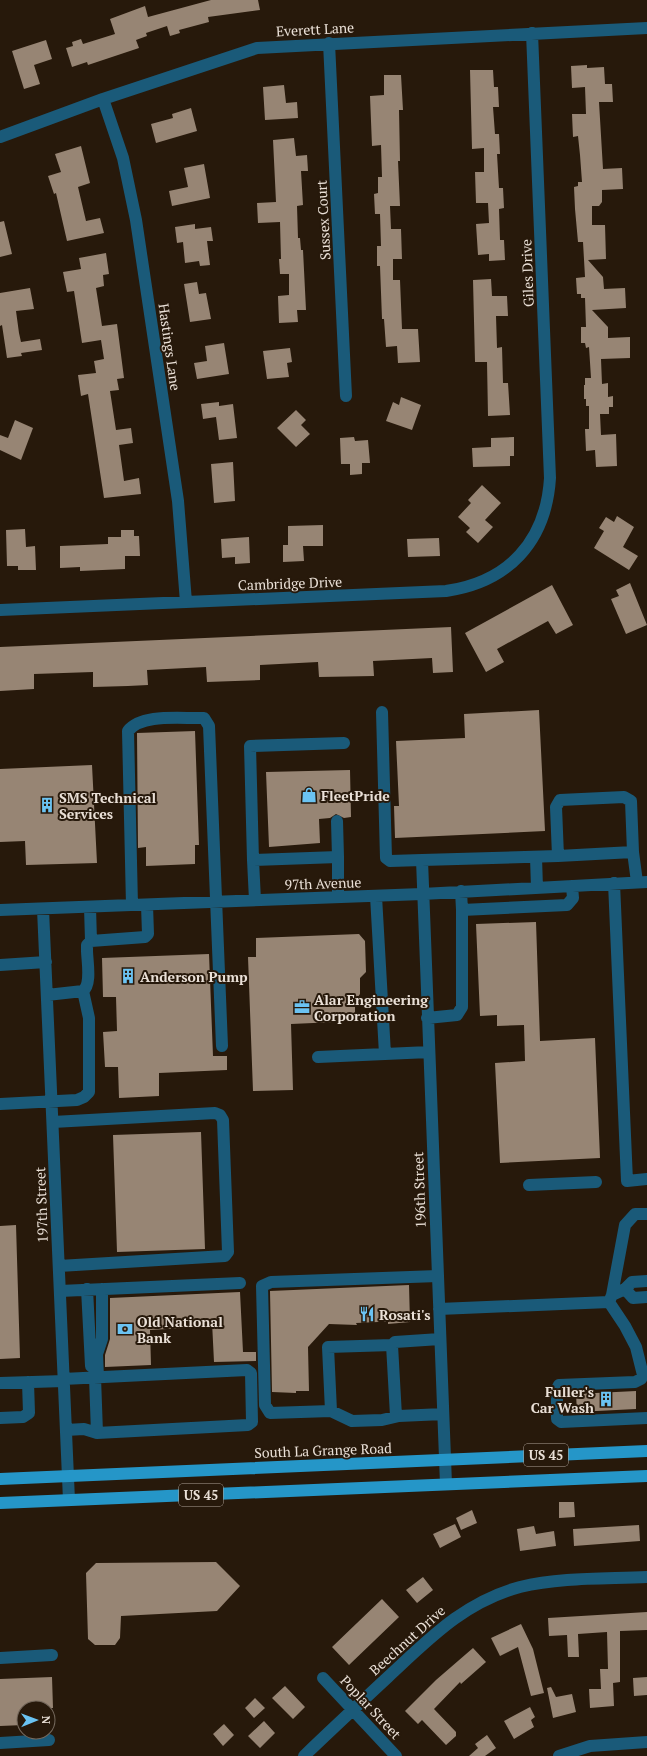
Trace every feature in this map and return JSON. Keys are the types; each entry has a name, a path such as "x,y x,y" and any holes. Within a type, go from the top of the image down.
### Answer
{"main road":[{"name":"South La Grange Road","path":"0,1479 647,1451"},
{"name":"US 45","path":"0,1504 647,1476"}],"street":[{"name":"Everett Lane","path":"0,137 103,100 257,48 329,43 647,28"},
{"name":"Giles Drive","path":"532,33 550,464 549,492 545,512"},
{"name":"Sussex Court","path":"329,43 346,396"},
{"name":"Hastings Lane","path":"103,100 123,158 136,220 178,501 186,602"},
{"name":"Cambridge Drive","path":"0,610 438,592 464,588 490,579 509,566 531,541 545,512"},
{"path":"382,712 386,858 390,861 536,857 633,852"},
{"path":"132,905 128,731 139,722 148,719 204,718 209,726 222,1046"},
{"path":"255,900 250,746 344,743"},
{"path":"558,856 556,807 560,800 624,797 631,801 633,852 642,882"},
{"path":"337,821 338,897"},
{"path":"253,860 338,857"},
{"path":"536,857 537,888"},
{"name":"196th Street","path":"422,860 428,1052 446,1484"},
{"name":"97th Avenue","path":"0,910 422,894 642,882"},
{"path":"614,884 627,1181 647,1180"},
{"path":"462,910 567,905 573,898 572,886"},
{"path":"427,1018 457,1015 462,1007 461,891"},
{"path":"376,896 385,1054"},
{"path":"0,1104 52,1100 77,1100 84,1097 89,1092 89,1018 83,991 88,984 87,945 91,941 145,937 148,934 147,905"},
{"path":"90,907 91,941"},
{"name":"197th Street","path":"43,909 69,1500"},
{"path":"0,965 46,962"},
{"path":"47,995 83,991"},
{"path":"318,1057 428,1052"},
{"path":"53,1122 215,1113 220,1115 223,1120 228,1252 225,1256 59,1266"},
{"path":"529,1185 596,1182"},
{"path":"647,1214 635,1214 625,1225 610,1298 636,1347 643,1375 641,1379 635,1382 559,1385 557,1389 557,1419 561,1422 647,1418"},
{"path":"267,1411 265,1405 262,1286 271,1282 438,1276"},
{"path":"439,1309 610,1298 626,1289 632,1282 647,1282"},
{"path":"60,1290 240,1283"},
{"path":"87,1289 95,1377 97,1433"},
{"path":"95,1377 97,1354 102,1339 102,1289"},
{"path":"626,1289 647,1289"},
{"path":"626,1289 634,1298 647,1297"},
{"path":"331,1411 328,1347 392,1345 395,1342 440,1340"},
{"path":"392,1345 396,1416"},
{"path":"0,1383 247,1370 252,1373 252,1422 248,1425 97,1433 84,1429 66,1430"},
{"path":"0,1418 22,1417 29,1414 28,1382"},
{"path":"252,1412 267,1411 270,1413 331,1411 352,1421 382,1420 396,1416 443,1414"},
{"name":"Beechnut Drive","path":"304,1756 434,1633 464,1611 487,1599 519,1588 544,1583 647,1577"},
{"path":"0,1658 52,1656"},
{"name":"Poplar Street","path":"323,1678 396,1756"},
{"path":"0,1744 48,1740"},
{"path":"559,1756 590,1746 647,1742"}],"building":[{"path":"211,0 258,0 260,10 208,17 209,22 179,30 180,33 170,36 167,26 146,33 147,36 136,40 139,48 88,65 87,62 72,67 66,48 73,46 72,42 81,39 83,44 115,34 110,19 145,6 148,17"},
{"path":"46,40 52,59 34,65 40,84 24,89 12,51"},
{"path":"587,65 587,68 604,67 605,84 612,84 613,102 599,102 603,169 622,168 623,189 602,190 602,202 599,206 592,206 592,225 605,225 606,259 588,260 603,277 604,289 625,288 626,308 592,310 608,327 608,338 630,337 630,358 601,359 602,384 608,383 608,397 613,396 613,407 609,407 609,414 600,414 601,435 616,434 617,466 596,467 595,450 586,451 585,429 589,429 589,406 586,406 586,399 584,399 584,385 585,378 591,378 589,347 586,348 585,343 581,343 581,327 586,327 585,298 581,298 581,294 577,294 576,278 585,277 583,242 578,242 574,187 578,186 578,182 582,182 580,155 578,136 573,137 572,114 586,114 585,87 572,88 571,66"},
{"path":"470,70 493,70 494,87 498,87 499,107 493,107 495,134 499,134 500,154 497,154 499,188 503,188 504,208 499,209 500,240 504,240 505,260 489,261 489,254 478,255 476,224 489,223 488,203 476,203 475,172 484,172 484,148 472,149"},
{"path":"384,75 401,75 403,110 399,110 400,161 398,161 400,206 390,206 391,229 401,229 402,259 393,259 393,280 400,280 402,329 418,329 420,362 398,363 397,346 386,347 384,319 382,319 380,266 377,266 377,246 381,246 380,214 375,214 374,194 378,193 378,177 382,177 381,145 372,146 370,96 384,95"},
{"path":"284,85 286,103 297,102 298,118 265,120 263,87"},
{"path":"191,108 197,131 156,143 151,124 173,118 172,114"},
{"path":"294,138 296,156 307,155 308,171 301,171 303,205 297,206 298,238 300,238 301,250 303,250 306,310 297,310 298,322 279,323 278,296 289,295 289,274 280,274 280,222 258,223 257,203 276,202 273,140"},
{"path":"81,146 90,183 78,187 86,221 100,218 104,233 67,241 56,193 54,194 48,176 61,172 55,154"},
{"path":"204,164 210,198 172,206 169,191 188,187 184,168"},
{"path":"4,221 12,254 0,257 0,222"},
{"path":"195,224 195,229 211,227 213,241 207,241 210,265 200,266 199,261 185,263 183,242 177,243 175,227"},
{"path":"106,253 109,274 103,275 104,286 96,288 102,326 117,324 124,378 117,379 119,390 110,391 116,430 131,428 133,443 119,445 124,481 139,478 141,494 104,498 88,394 81,396 78,375 96,373 94,361 104,359 101,340 82,343 74,291 67,292 63,272 81,269 79,258"},
{"path":"491,279 492,296 507,296 508,316 496,316 497,348 502,347 503,383 508,383 510,415 488,416 487,362 475,362 473,280"},
{"path":"197,282 199,294 206,293 211,319 190,322 184,284"},
{"path":"30,288 34,309 16,311 19,333 21,342 40,339 42,350 21,353 22,356 7,358 2,325 0,326 0,293"},
{"path":"224,343 229,374 197,379 194,363 207,361 205,346"},
{"path":"290,348 292,362 287,363 289,377 267,379 263,351"},
{"path":"401,397 421,405 412,430 386,421 393,402 399,405"},
{"path":"219,402 219,406 233,404 237,438 219,440 216,417 203,419 201,404"},
{"path":"296,410 306,420 301,425 310,434 296,447 277,428"},
{"path":"15,420 33,428 21,460 0,450 0,435 8,438"},
{"path":"354,437 355,441 368,440 370,463 362,463 362,474 350,475 350,464 341,464 340,438"},
{"path":"514,437 514,456 510,456 510,466 473,467 472,448 491,447 491,438"},
{"path":"233,462 235,501 214,503 211,464"},
{"path":"482,485 501,503 485,520 493,527 478,543 466,532 470,528 458,517 471,503 468,500"},
{"path":"617,516 634,527 623,547 638,556 629,570 594,548 604,531 599,528 606,517 614,522"},
{"path":"323,525 323,546 303,546 304,561 283,562 283,545 288,545 288,526"},
{"path":"25,529 26,547 35,546 36,570 18,570 18,566 7,566 6,530"},
{"path":"121,530 134,530 134,536 139,536 140,556 125,556 125,569 80,571 80,567 60,568 60,546 108,544 108,537 121,537"},
{"path":"249,537 250,563 235,564 235,557 222,558 221,539"},
{"path":"439,538 440,556 408,557 407,539"},
{"path":"630,583 647,625 626,634 611,599 619,596 616,590"},
{"path":"552,585 573,625 556,634 548,621 497,649 504,662 486,672 465,633"},
{"path":"451,627 453,672 433,673 432,658 373,661 374,676 319,677 318,662 260,665 260,680 207,682 206,667 147,670 148,685 128,686 93,687 93,672 34,674 34,689 0,691 0,647"},
{"path":"539,710 545,831 395,838 394,806 399,806 396,741 465,738 464,714"},
{"path":"195,731 199,845 195,845 195,864 146,866 146,847 138,848 137,733"},
{"name":"SMS Technical Services","path":"92,765 97,863 26,865 25,841 0,842 0,769"},
{"name":"FleetPride","path":"350,770 351,817 344,818 336,814 330,818 319,819 320,843 269,847 266,772"},
{"path":"536,922 540,1041 595,1038 600,1158 500,1163 495,1063 525,1061 524,1025 497,1026 497,1015 480,1016 476,924"},
{"name":"Alar Engineering Corporation","path":"359,934 365,941 366,972 360,978 360,994 355,1001 355,1013 336,1014 336,1022 291,1024 293,1090 253,1091 248,957 256,957 256,938"},
{"path":"209,954 213,1056 227,1056 227,1070 159,1073 159,1096 119,1098 118,1067 105,1067 103,1032 117,1031 116,997 103,997 102,958"},
{"path":"201,1132 205,1249 117,1252 113,1135"},
{"path":"16,1225 20,1358 0,1359 0,1226"},
{"path":"409,1285 410,1322 388,1324 388,1322 356,1323 357,1325 329,1324 308,1347 309,1391 296,1391 296,1393 272,1392 270,1291"},
{"path":"240,1292 243,1352 256,1352 256,1361 214,1362 212,1322 184,1323 185,1328 150,1330 151,1365 105,1367 105,1355 110,1339 110,1298"},
{"name":"Fuller's Car Wash","path":"636,1391 636,1409 577,1412 576,1394"},
{"path":"559,1502 574,1502 575,1517 559,1518"},
{"path":"472,1510 477,1523 461,1530 456,1518"},
{"path":"455,1524 461,1537 440,1548 433,1534"},
{"path":"639,1525 640,1541 574,1546 573,1529"},
{"path":"534,1526 536,1534 554,1531 556,1546 520,1551 517,1529"},
{"path":"216,1562 240,1586 217,1611 121,1616 120,1638 115,1645 95,1645 88,1639 86,1573 96,1563"},
{"path":"423,1577 433,1590 417,1603 406,1590"},
{"path":"382,1599 399,1617 349,1665 332,1647"},
{"path":"647,1612 647,1630 620,1631 620,1682 613,1683 614,1706 590,1708 589,1689 601,1689 600,1669 608,1669 607,1632 578,1634 579,1657 568,1657 567,1635 549,1636 548,1618"},
{"path":"521,1624 533,1649 544,1693 531,1696 518,1647 500,1656 491,1638"},
{"path":"473,1648 486,1662 461,1684 460,1682 434,1709 456,1732 456,1736 446,1745 422,1720 418,1724 405,1711 436,1680"},
{"path":"52,1677 53,1700 16,1700 16,1725 0,1726 0,1679"},
{"path":"647,1677 647,1695 634,1696 633,1678"},
{"path":"285,1686 305,1707 293,1719 272,1698"},
{"path":"551,1687 556,1697 572,1694 576,1712 553,1718 547,1688"},
{"path":"255,1698 265,1708 254,1718 245,1708"},
{"path":"530,1707 535,1717 531,1720 534,1727 514,1739 504,1721"},
{"path":"264,1721 275,1733 260,1748 248,1736"},
{"path":"224,1724 234,1735 223,1746 213,1734"},
{"path":"487,1735 496,1748 485,1756 469,1756 478,1748 475,1744"}],"place":[{"name":"FleetPride","path":"309,795"},
{"name":"SMS Technical Services","path":"47,805"},
{"name":"Anderson Pump","path":"128,976"},
{"name":"Alar Engineering Corporation","path":"302,1007"},
{"name":"Rosati's","path":"367,1314"},
{"name":"Old National Bank","path":"125,1329"},
{"name":"Fuller's Car Wash","path":"606,1399"}]}
